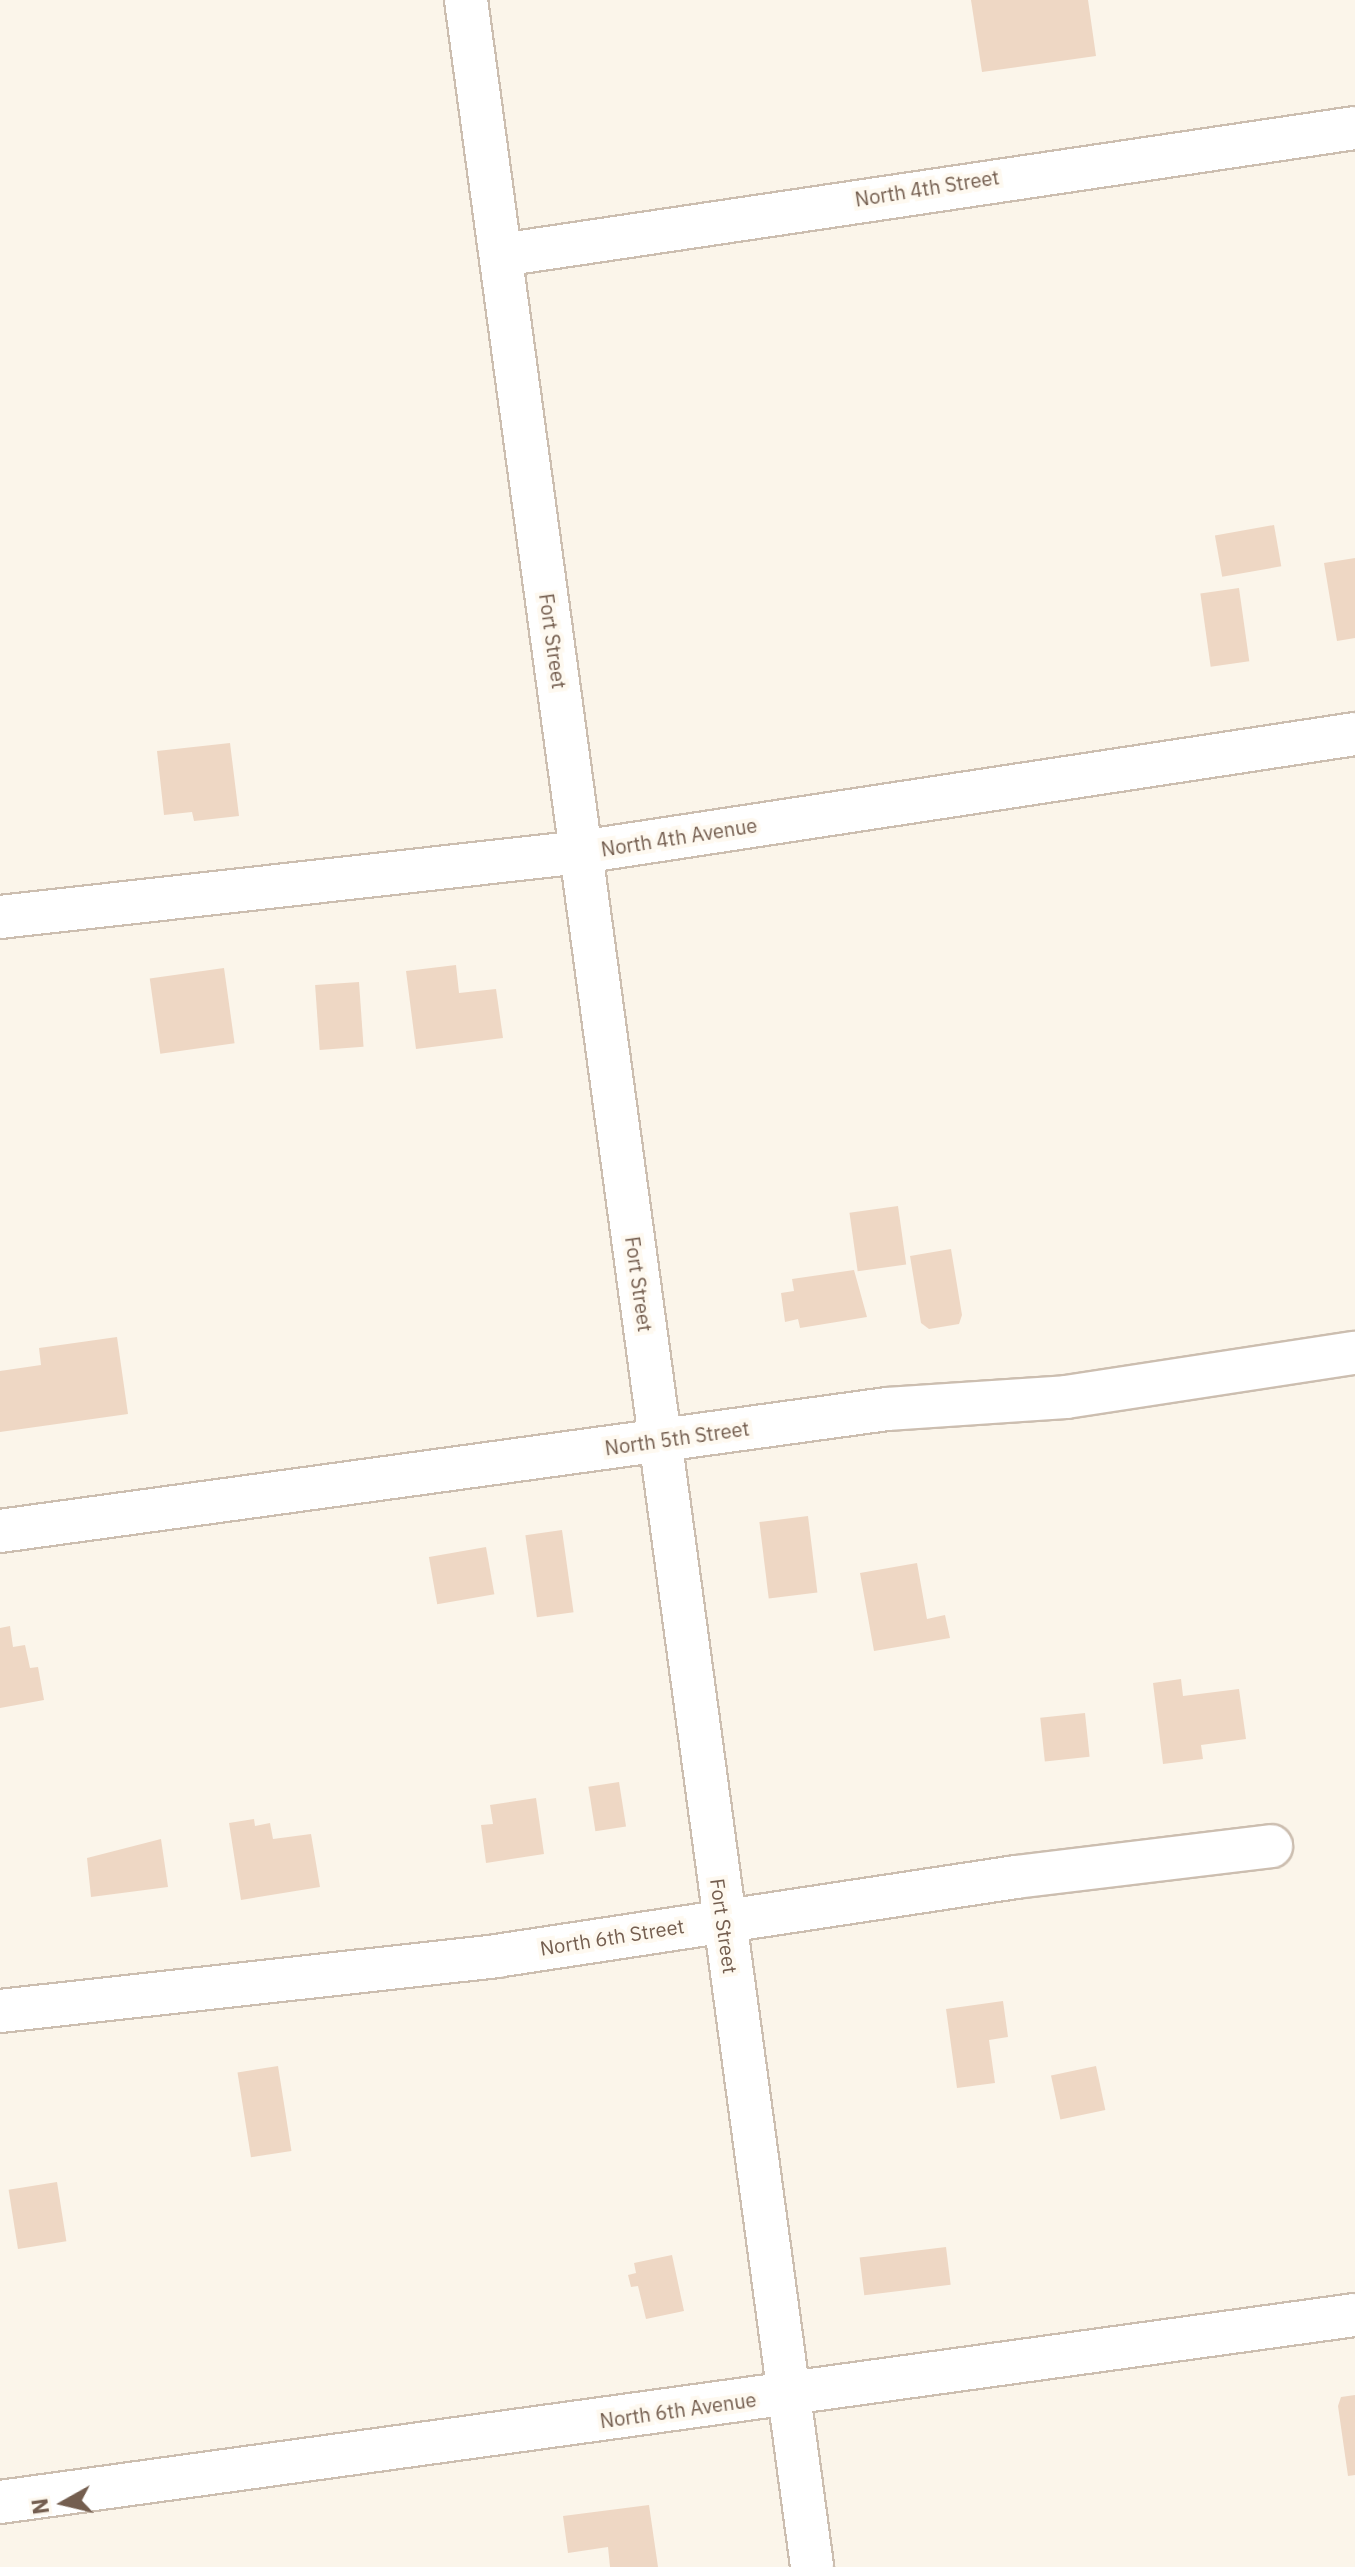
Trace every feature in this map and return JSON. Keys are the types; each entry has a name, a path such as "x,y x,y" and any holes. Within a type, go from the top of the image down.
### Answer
{"street":[{"name":"Fort Street","path":"466,0 722,1919 812,2567"},
{"name":"North 4th Street","path":"501,255 1355,128"},
{"name":"North 4th Avenue","path":"0,917 581,852 1355,734"},
{"name":"North 5th Street","path":"0,1531 887,1409 1066,1397 1355,1353"},
{"name":"North 6th Street","path":"0,2011 496,1956 722,1919 1271,1846"},
{"name":"North 6th Avenue","path":"0,2502 1355,2315"}],"building":[{"path":"971,0 1088,0 1096,56 982,72"},
{"path":"1274,525 1281,566 1222,577 1215,535"},
{"path":"1355,558 1355,638 1337,641 1324,563"},
{"path":"1239,588 1249,661 1211,667 1200,593"},
{"path":"230,743 239,816 194,821 192,812 164,815 157,751"},
{"path":"456,965 459,993 496,989 503,1038 416,1049 406,971"},
{"path":"224,968 235,1043 160,1054 150,978"},
{"path":"359,982 364,1047 320,1050 315,985"},
{"path":"898,1206 906,1264 858,1271 849,1213"},
{"path":"951,1249 962,1315 959,1324 929,1329 921,1323 910,1256"},
{"path":"854,1270 867,1317 800,1328 798,1319 785,1322 781,1293 794,1291 792,1279"},
{"path":"117,1337 128,1414 0,1432 0,1371 41,1365 39,1348"},
{"path":"808,1516 817,1592 769,1598 759,1522"},
{"path":"562,1530 574,1612 537,1617 525,1535"},
{"path":"486,1547 494,1594 437,1604 429,1557"},
{"path":"917,1563 927,1619 945,1615 950,1638 874,1651 860,1573"},
{"path":"10,1626 13,1647 25,1645 30,1668 38,1667 44,1700 0,1708 0,1628"},
{"path":"1181,1679 1183,1696 1239,1689 1246,1739 1201,1745 1203,1759 1163,1764 1153,1683"},
{"path":"1085,1713 1090,1757 1045,1761 1040,1718"},
{"path":"619,1782 626,1826 595,1831 588,1787"},
{"path":"536,1798 544,1854 486,1863 481,1825 493,1824 490,1805"},
{"path":"254,1819 255,1826 270,1823 273,1839 311,1834 320,1887 241,1900 229,1823"},
{"path":"161,1839 168,1887 91,1897 87,1858"},
{"path":"1003,2001 1008,2037 989,2040 995,2083 957,2088 946,2009"},
{"path":"278,2066 291,2151 251,2157 238,2072"},
{"path":"1096,2066 1105,2110 1060,2120 1051,2076"},
{"path":"57,2182 66,2241 18,2249 9,2190"},
{"path":"946,2247 951,2285 864,2295 860,2258"},
{"path":"672,2255 684,2311 646,2319 638,2286 631,2287 628,2275 636,2273 634,2263"},
{"path":"1355,2395 1355,2475 1348,2476 1338,2406 1341,2397"},
{"path":"649,2505 658,2567 610,2567 608,2547 568,2553 563,2516"}]}
